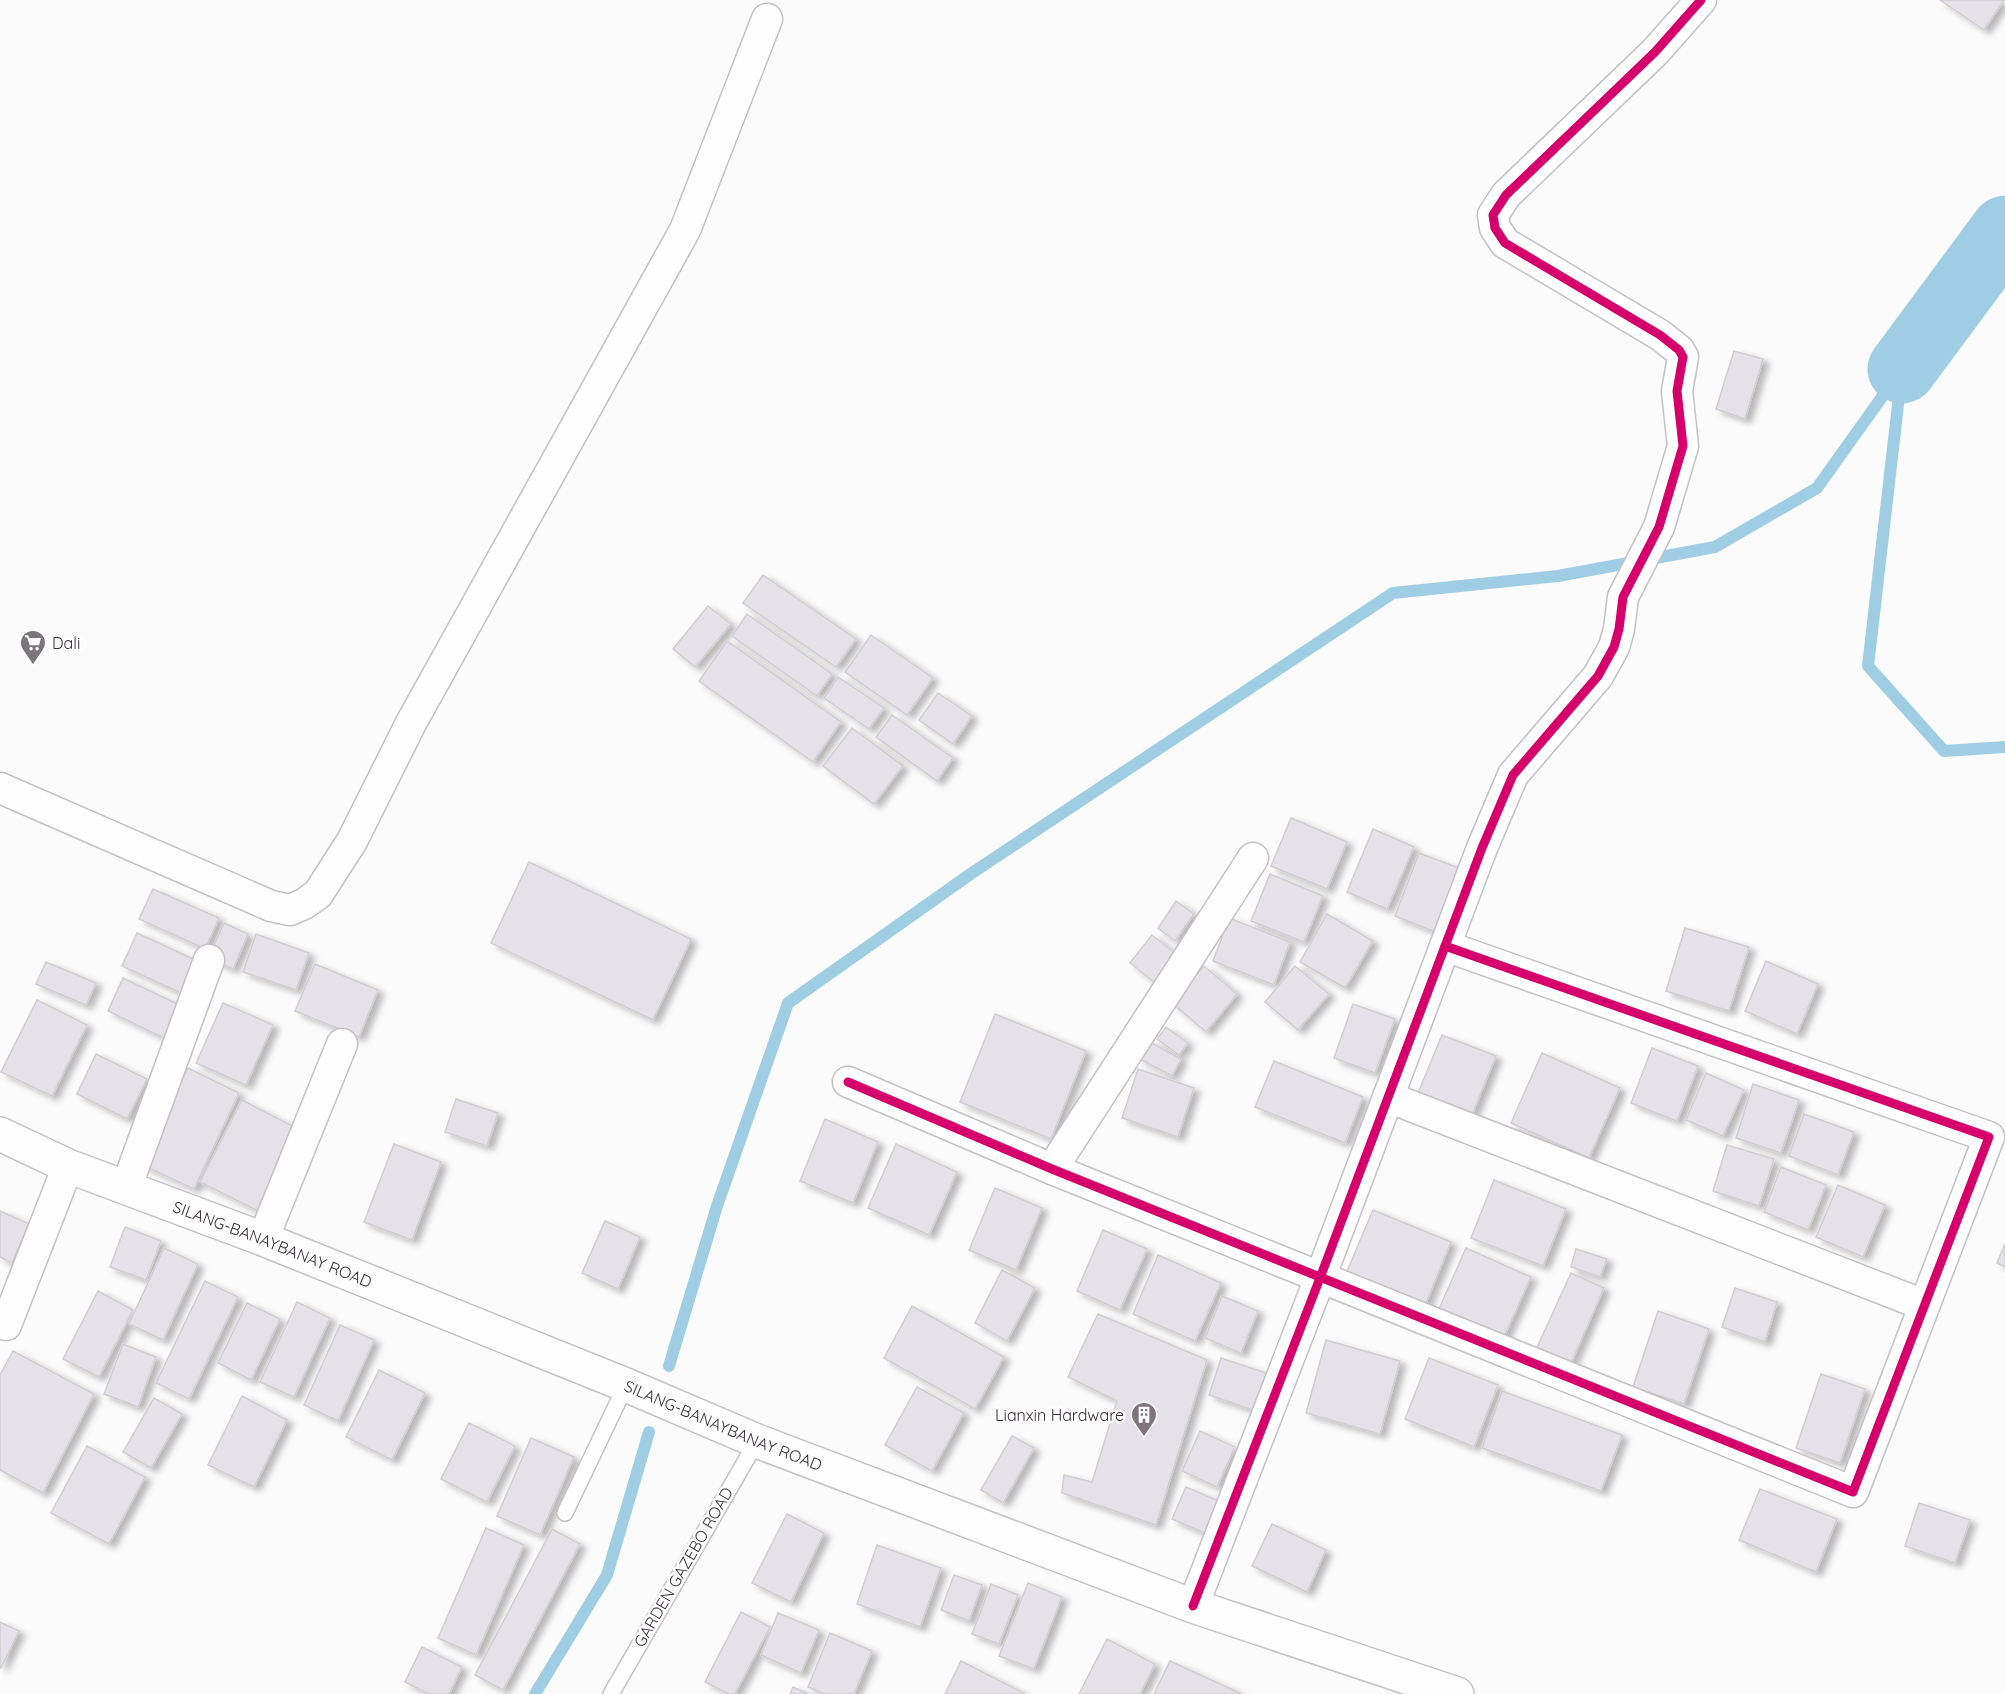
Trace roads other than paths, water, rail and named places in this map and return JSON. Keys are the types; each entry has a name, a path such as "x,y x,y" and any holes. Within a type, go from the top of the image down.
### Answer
{"main road":[{"name":"SILANG-BANAYBANAY ROAD","path":"0,1134 68,1166 263,1239 626,1385 757,1441 1193,1606 1457,1694"}],"street":[{"path":"1193,1606 1320,1278 1482,848 1513,775 1598,676 1614,647 1623,597 1659,527 1674,484 1683,446 1677,391 1683,357 1679,350 1660,335 1505,243 1495,228 1493,215 1506,195 1655,52 1701,0"},
{"path":"0,788 271,906 290,910 318,894 352,841 411,723 685,230 767,19"},
{"path":"1052,1169 1252,858"},
{"path":"848,1082 1052,1169 1853,1492 1989,1137 1445,946"},
{"path":"126,1188 209,960"},
{"path":"263,1239 342,1044"},
{"path":"1388,1097 1924,1305"},
{"path":"6,1325 68,1166"}],"lane":[{"path":"565,1513 626,1385"},
{"name":"GARDEN GAZEBO ROAD","path":"610,1694 757,1441"}],"waterway":[{"path":"1902,369 2005,230"},
{"path":"669,1366 717,1206 788,1003 972,873 1393,593 1558,576 1715,547 1817,488 1902,369"},
{"path":"1902,370 1868,666 1944,751 2005,747"},
{"path":"535,1694 607,1575 649,1432"}],"place":[{"name":"Dali","path":"33,666"},
{"name":"Lianxin Hardware","path":"1144,1438"}]}
